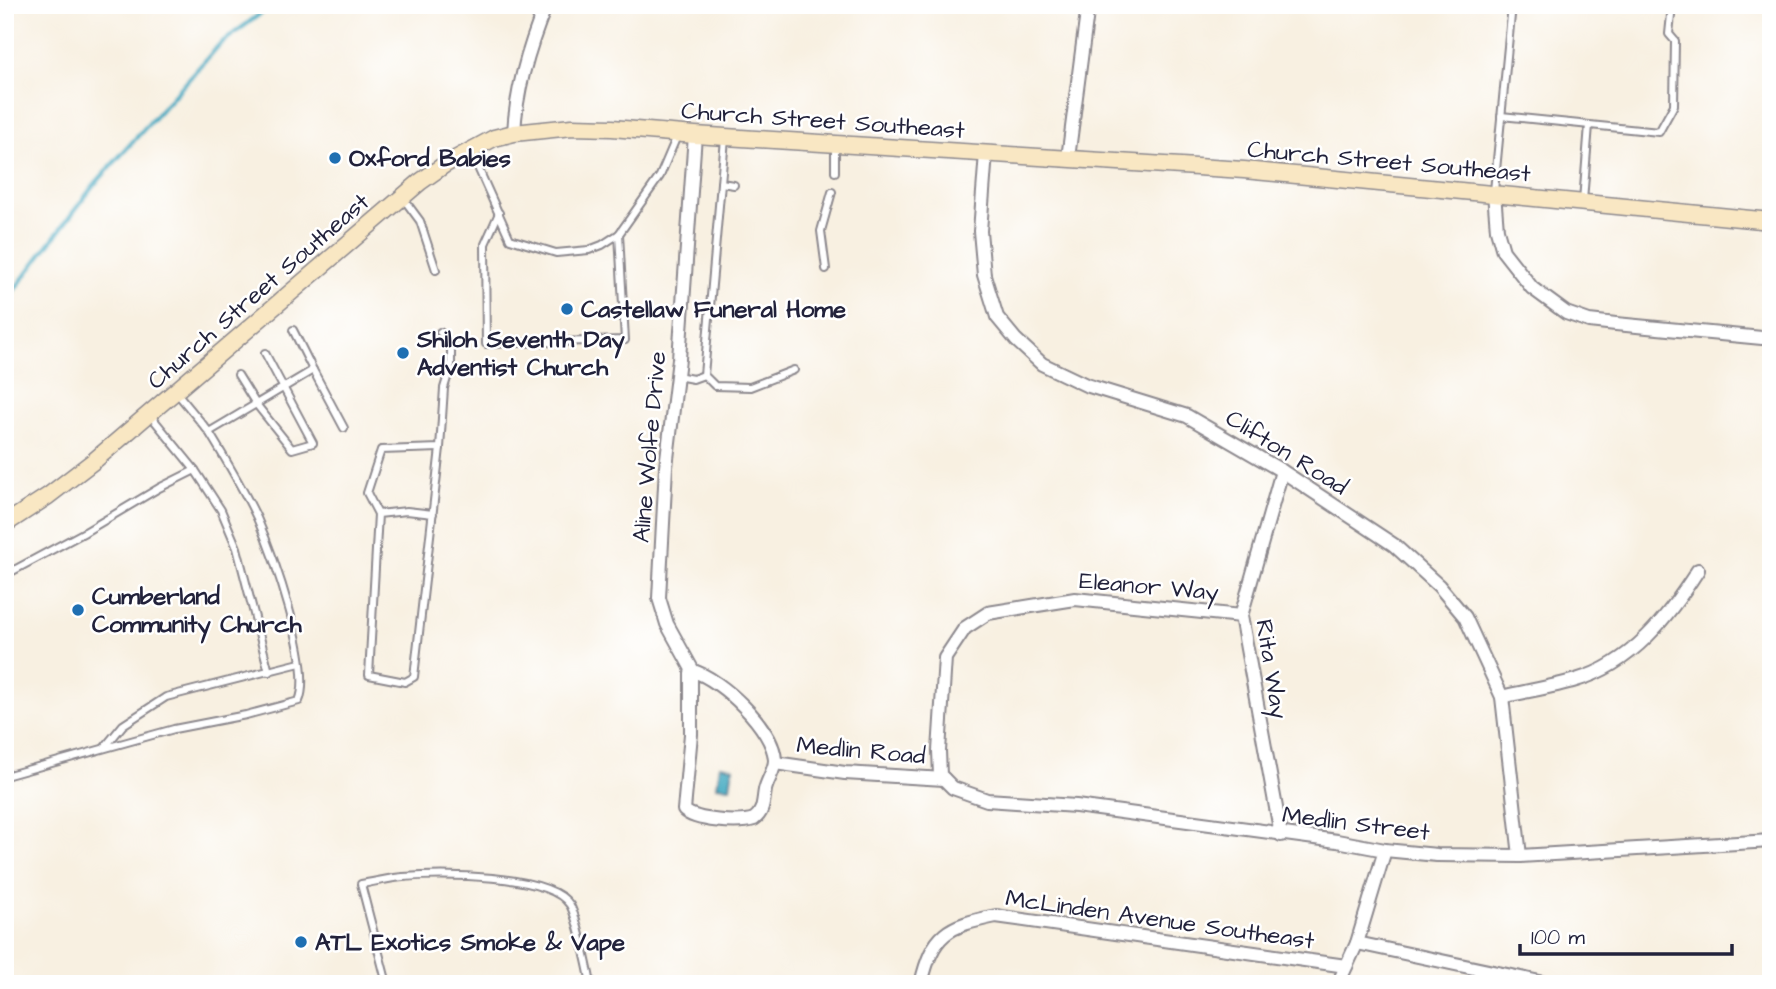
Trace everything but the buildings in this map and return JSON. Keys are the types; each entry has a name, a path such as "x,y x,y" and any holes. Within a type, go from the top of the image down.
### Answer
{"street":[{"path":"514,133 515,113 530,45 546,5"},
{"path":"1068,158 1088,5"},
{"name":"Church Street Southeast","path":"5,524 48,496 149,414 402,197 444,165 470,150 494,138 514,133 572,127 612,128 1244,170 1771,221"},
{"name":"Aline Wolfe Drive","path":"693,671 667,624 659,598 667,467 677,376 695,135"},
{"name":"Clifton Road","path":"986,153 980,231 984,275 997,317 1016,340 1042,364 1086,384 1186,416 1282,471 1394,545 1439,586 1465,617 1502,697 1520,856"},
{"path":"1494,193 1497,230 1503,251 1532,288 1566,313 1589,321 1762,338"},
{"name":"Rita Way","path":"1281,835 1241,615 1282,471"},
{"path":"1502,697 1578,680 1616,661 1637,646 1659,624 1678,602 1698,570"},
{"name":"Eleanor Way","path":"944,779 940,775 939,751 945,658 965,628 988,613 1075,599 1241,615"},
{"path":"693,671 709,678 732,695 751,714 774,753 775,763 767,781 762,811 754,819 738,821 698,818 684,810 693,671"},
{"name":"Medlin Road","path":"775,763 845,774 944,779"},
{"name":"Medlin Street","path":"944,779 953,788 987,800 1076,806 1437,855 1520,856 1771,841"},
{"path":"1338,984 1357,943 1385,850"},
{"name":"McLinden Avenue Southeast","path":"920,984 935,943 949,929 970,921 996,916 1346,966"},
{"path":"1357,943 1549,984"}],"lane":[{"path":"1494,193 1513,5"},
{"path":"1501,116 1659,132 1674,105 1675,41 1669,34 1672,5"},
{"path":"1582,202 1589,125"},
{"path":"470,150 510,239 556,253 589,250 619,234 660,176 678,134"},
{"path":"725,137 704,374 715,386 751,387 794,370"},
{"path":"835,144 835,172"},
{"path":"721,183 734,185"},
{"path":"826,269 821,231 832,191"},
{"path":"402,197 420,220 436,270"},
{"path":"499,213 485,244 486,344 625,340 619,234"},
{"path":"293,330 344,428"},
{"path":"440,332 451,342 450,365 444,388 440,447 414,677 405,682 369,675 377,514 367,493 381,450 440,447"},
{"path":"238,375 256,404 292,449 313,443 265,353"},
{"path":"209,432 313,370"},
{"path":"677,376 693,379 704,374"},
{"path":"5,776 174,729 299,701 302,677 295,630 271,556 244,491 209,432 176,391"},
{"path":"149,414 195,470 220,510 237,548 269,672"},
{"path":"5,575 195,470"},
{"path":"377,514 407,511 433,514"},
{"path":"104,748 123,725 166,697 300,663"},
{"path":"387,984 361,884 402,877 452,876 517,881 557,893 570,906 591,984"}],"water":[{"path":"720,765 733,767 730,787 717,786"}],"waterway":[{"path":"5,302 94,185 220,44 272,5"}],"place":[{"name":"Oxford Babies","path":"335,158"},
{"name":"Castellaw Funeral Home","path":"567,309"},
{"name":"Shiloh Seventh Day Adventist Church","path":"403,353"},
{"name":"Cumberland Community Church","path":"78,610"},
{"name":"ATL Exotics Smoke & Vape","path":"301,942"}]}
